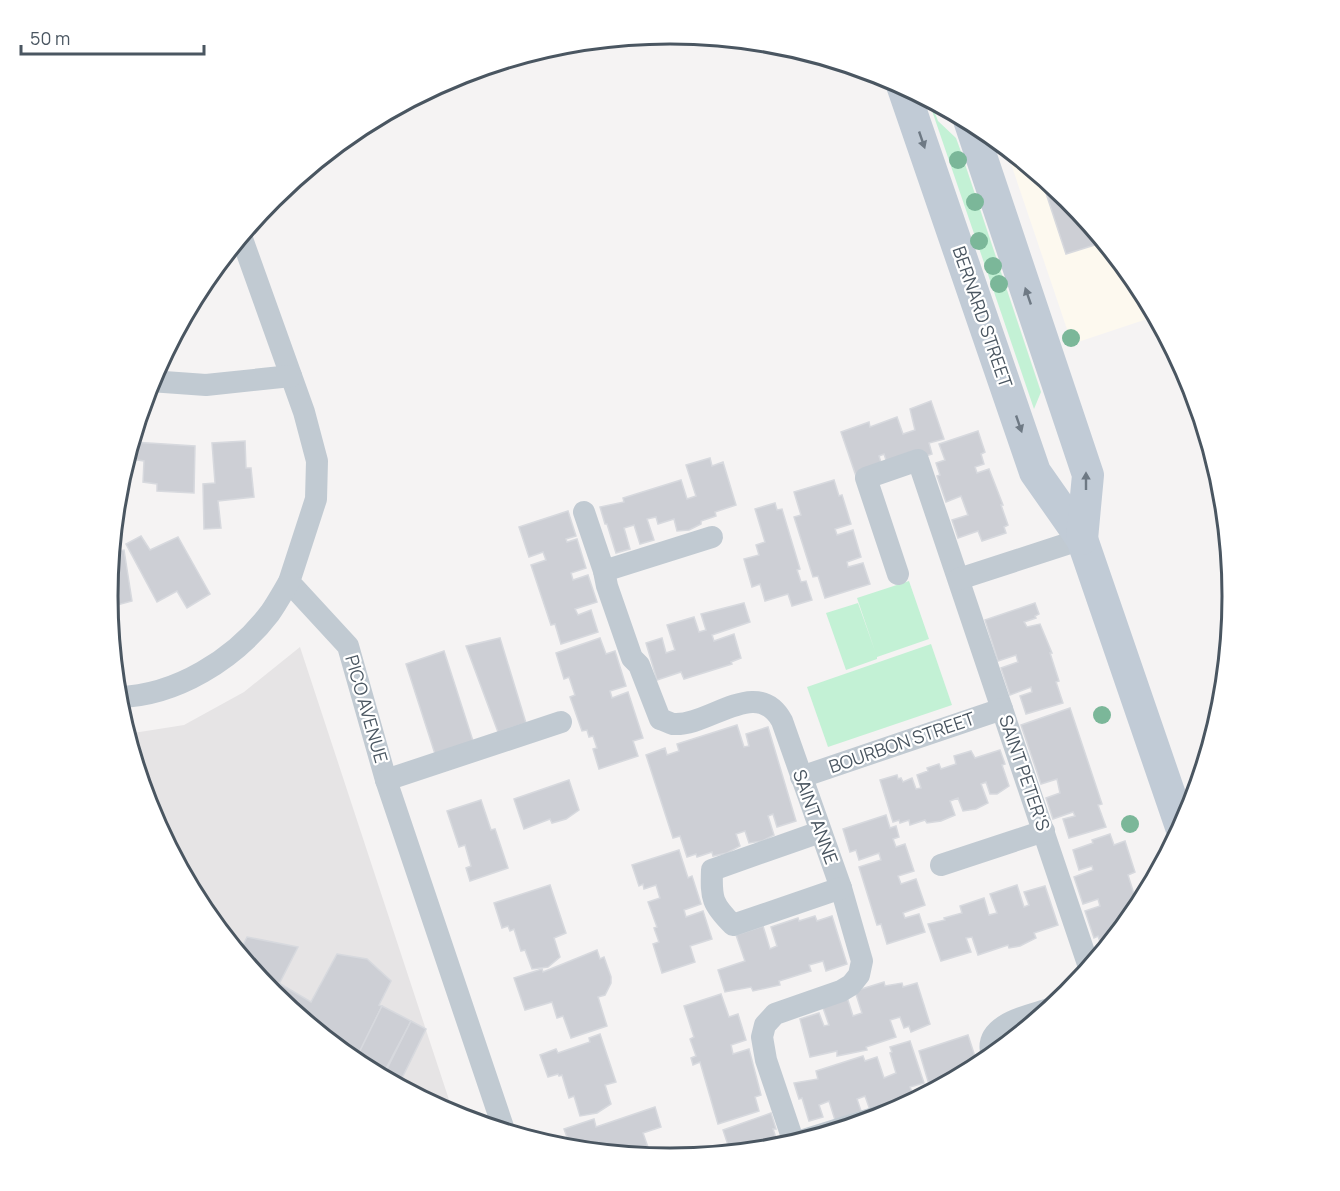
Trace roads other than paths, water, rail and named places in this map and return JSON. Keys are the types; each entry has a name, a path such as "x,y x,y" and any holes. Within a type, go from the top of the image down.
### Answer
{"street":[{"name":"BERNARD STREET","path":"906,97 1035,472 1082,539 1177,814"},
{"name":"BERNARD STREET","path":"974,135 1088,475 1082,539"},
{"path":"128,695 157,691 192,678 223,659 248,638 270,613 289,582 316,499 317,461 291,376 244,245"},
{"path":"161,382 206,385 291,376"},
{"name":"SAINT PETER'S","path":"898,574 866,478 918,460 1086,958"},
{"name":"SAINT ANNE","path":"585,512 632,658 639,665 660,719 672,724 685,722 752,701 766,704 777,711 841,888 862,961 859,975 851,985 841,991 775,1014 765,1025 762,1037 766,1060 791,1134"},
{"path":"604,571 712,537"},
{"path":"958,579 1082,539"},
{"name":"PICO AVENUE","path":"289,582 348,646 386,780 501,1121"},
{"name":"BOURBON STREET","path":"801,777 1002,709"},
{"path":"386,780 561,722"},
{"path":"941,865 1044,831"},
{"path":"820,832 712,870 711,893 718,910 733,925 841,888"},
{"path":"992,1043 1000,1027 1027,1017"}]}
